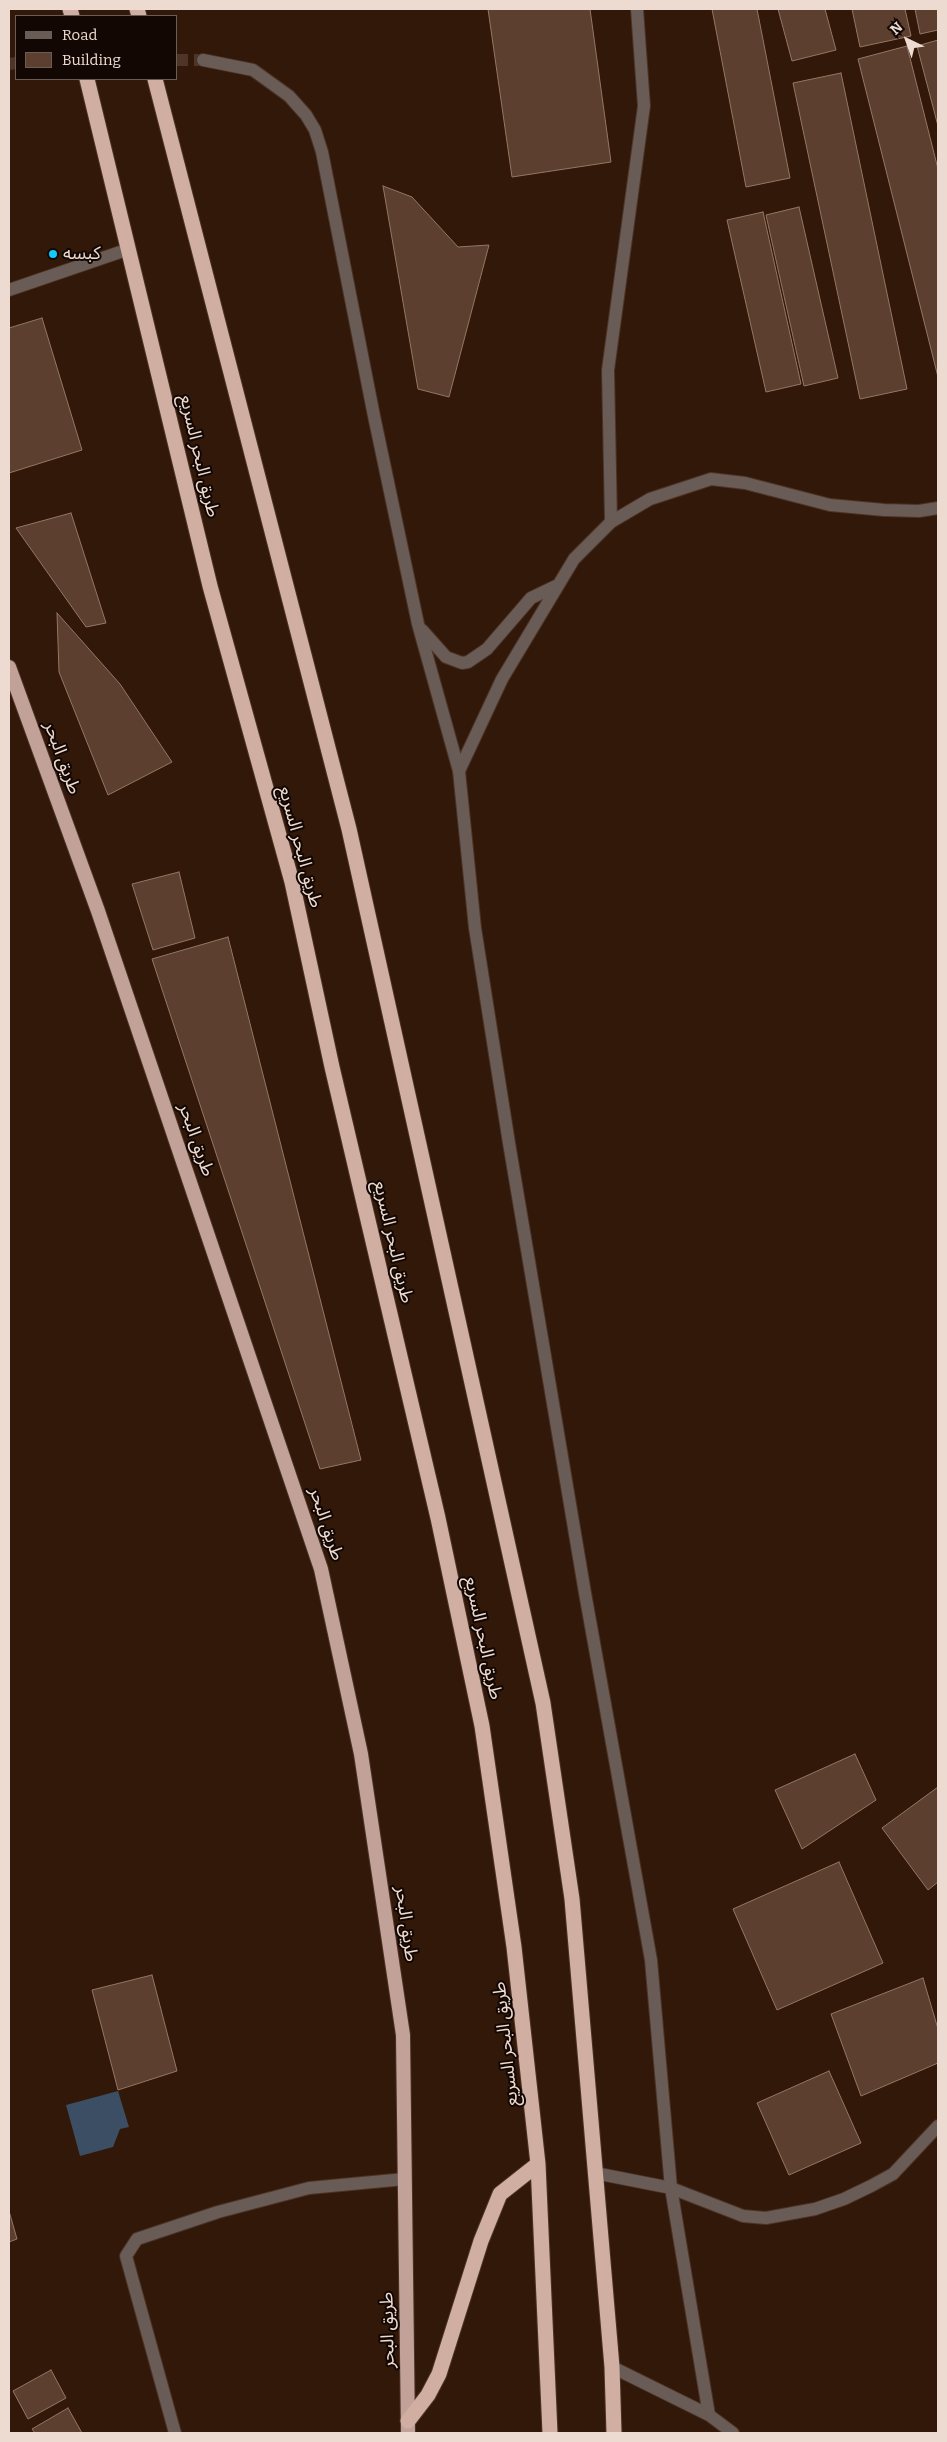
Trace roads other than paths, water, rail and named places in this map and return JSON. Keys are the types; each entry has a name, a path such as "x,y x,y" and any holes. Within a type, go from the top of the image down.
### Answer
{"highway":[{"name":"طريق البحر السريع","path":"87,80 130,248 210,586 292,882 332,1067 438,1518 482,1726 514,1946 538,2164 550,2433"},
{"path":"155,80 349,830 543,1703 572,1899 612,2368 614,2433"},
{"name":"طريق البحر","path":"9,667 101,921 322,1569 361,1754 403,2036 408,2427"},
{"path":"408,2427 439,2374 481,2241 500,2194 538,2164"}],"street":[{"path":"611,522 608,370 644,106 638,9"},
{"path":"203,60 253,70 289,96 306,115 315,130 322,152 372,406 418,624 459,772 476,928 509,1143 580,1564 651,1960 671,2188 709,2415"},
{"path":"9,290 130,248"},
{"path":"459,772 502,679 556,586 574,559 611,522 650,499 711,479 745,484 830,505 919,511 938,508"},
{"path":"418,624 432,644 446,656 462,663 468,662 487,649 532,598 556,586"},
{"path":"595,2173 671,2188 743,2216 766,2218 815,2209 844,2199 893,2174 938,2126"},
{"path":"175,2433 126,2256 137,2239 218,2212 309,2188 405,2180"},
{"path":"612,2368 709,2415 732,2433"}],"water":[{"path":"118,2091 129,2127 120,2129 113,2147 80,2156 66,2105"}],"tunnel":[{"path":"178,60 203,60"},
{"path":"9,64 15,63"}],"place":[{"name":"كبسه","path":"53,254"}]}
